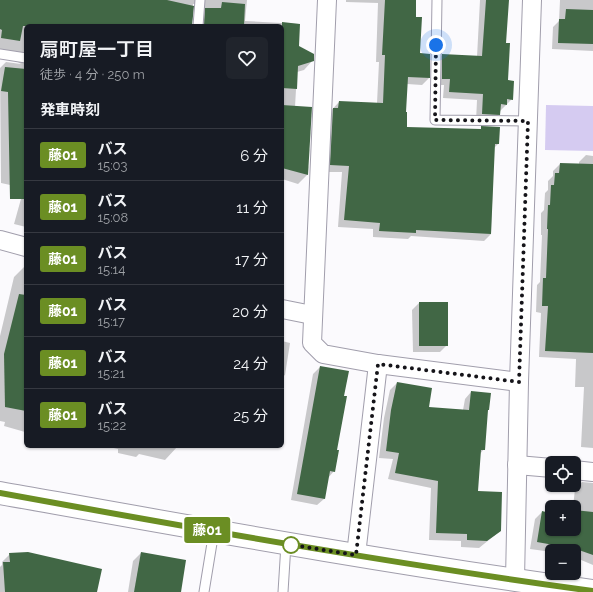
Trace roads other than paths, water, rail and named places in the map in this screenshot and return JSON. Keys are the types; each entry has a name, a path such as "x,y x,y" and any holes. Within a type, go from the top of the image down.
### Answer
{"street":[{"path":"327,0 312,315 312,343 323,354 378,364 519,382"},
{"path":"515,580 519,382 532,0"},
{"path":"0,240 24,246"},
{"path":"284,309 312,315"},
{"path":"356,555 378,364"},
{"path":"517,465 545,467"},
{"path":"581,471 593,472"},
{"path":"0,493 286,544 593,591"}],"lane":[{"path":"198,24 200,0"},
{"path":"437,0 435,120 528,121"},
{"path":"0,54 24,58"},
{"path":"204,592 214,531"},
{"path":"283,592 286,544"}]}
